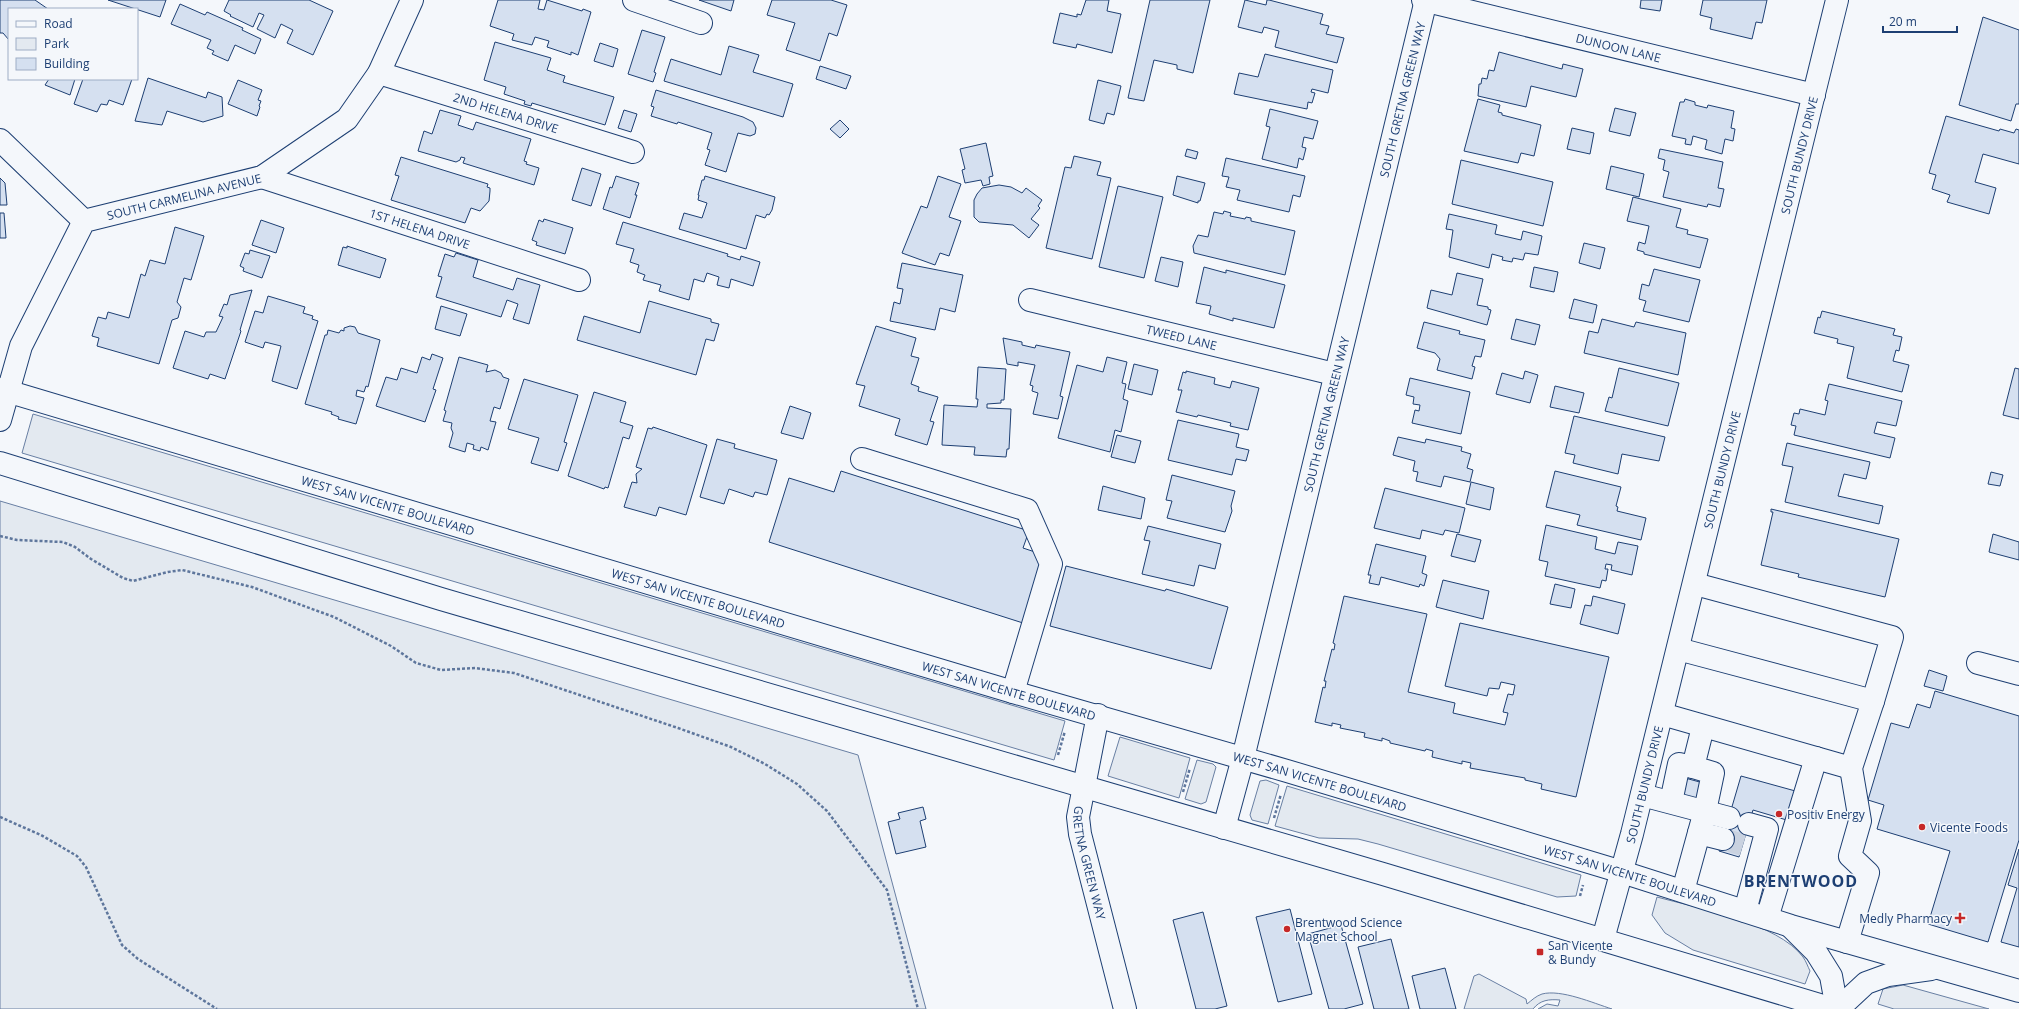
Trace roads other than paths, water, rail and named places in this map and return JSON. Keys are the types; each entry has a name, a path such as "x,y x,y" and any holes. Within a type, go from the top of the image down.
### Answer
{"street":[{"name":"SOUTH CARMELINA AVENUE","path":"84,221 262,176 347,119 379,74 412,0"},
{"path":"634,0 700,23"},
{"name":"DUNOON LANE","path":"1425,0 1814,95"},
{"name":"SOUTH GRETNA GREEN WAY","path":"1224,828 1243,758 1425,0"},
{"name":"SOUTH BUNDY DRIVE","path":"1602,939 1622,872 1642,794 1838,0"},
{"name":"2ND HELENA DRIVE","path":"379,74 633,152"},
{"path":"0,140 84,221 21,346 4,390 0,420"},
{"name":"1ST HELENA DRIVE","path":"262,176 579,280"},
{"name":"TWEED LANE","path":"1030,300 1334,374"},
{"name":"WEST SAN VICENTE BOULEVARD","path":"4,390 1013,692 1098,715 1243,758 1622,872 1790,926 2019,990"},
{"path":"862,459 1027,510 1051,564 1013,692"},
{"path":"0,463 442,599 1083,786 1602,939 1661,959 1833,1009"},
{"path":"1694,584 1892,637 1851,768 1860,821 1850,856 1868,873 1847,942"},
{"path":"1678,649 1873,701"},
{"path":"1978,663 2019,674"},
{"path":"1662,714 1703,727 1851,768"},
{"name":"GRETNA GREEN WAY","path":"1098,715 1078,817 1080,834 1125,1009"},
{"path":"1693,767 1703,727"},
{"path":"1767,918 1816,758"},
{"path":"1671,802 1679,764 1713,772 1705,811 1683,891"},
{"path":"1642,794 1729,818"},
{"path":"1699,833 1742,845 1767,829 1749,824"},
{"path":"1742,845 1745,911"},
{"path":"1790,926 1816,952 1831,976 1838,1009"},
{"path":"1838,1009 1866,983 1888,975 1938,968"}],"tunnel":[{"path":"1723,839 1743,845"}],"place":[{"name":"Positiv Energy","path":"1779,814"},
{"name":"Vicente Foods","path":"1922,827"},
{"name":"Medly Pharmacy","path":"1960,918"},
{"name":"Brentwood Science Magnet School","path":"1287,929"},
{"name":"San Vicente & Bundy","path":"1540,952"}],"district":[{"name":"BRENTWOOD","path":"1801,881"}]}
